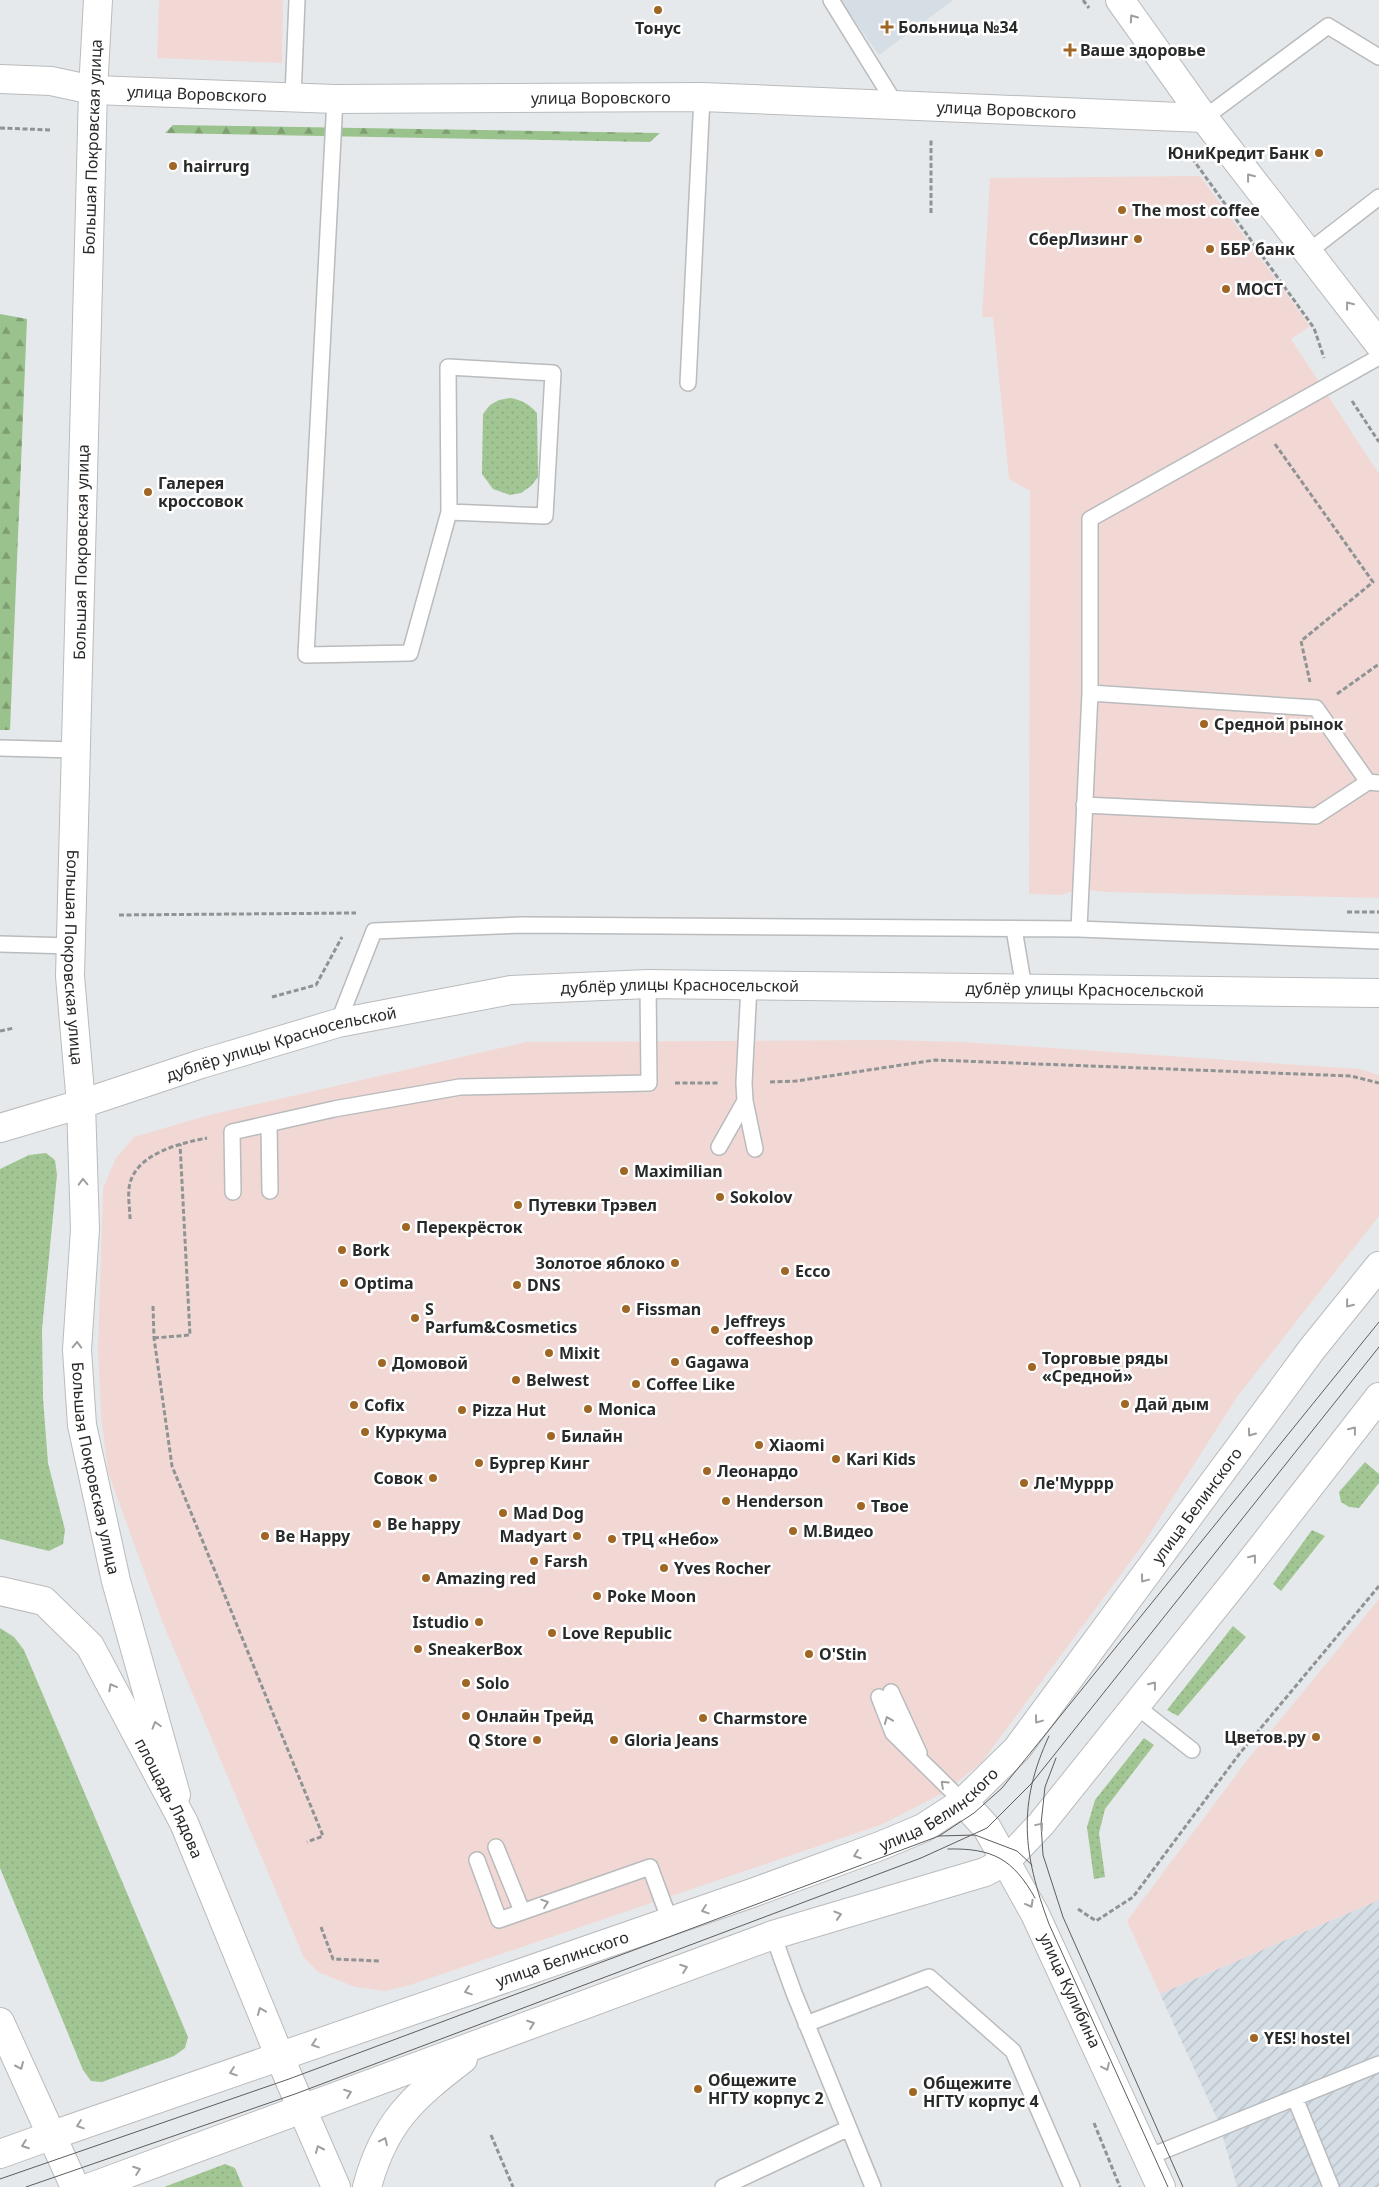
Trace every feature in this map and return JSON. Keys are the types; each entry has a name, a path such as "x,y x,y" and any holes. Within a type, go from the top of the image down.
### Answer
{"main road":[{"name":"Большая Покровская улица","path":"98,0 93,90 70,976 81,1104 85,1229 77,1350 82,1424 116,1581 184,1823"},
{"path":"1120,0 1204,118 1379,344"},
{"name":"улица Воровского","path":"0,80 51,81 93,90 335,99 702,98 1204,118"},
{"name":"дублёр улицы Красносельской","path":"0,1128 338,1023 511,990 648,984 1379,993"},
{"path":"0,1146 81,1104"},
{"name":"улица Белинского","path":"280,2056 670,1922 880,1846 923,1828 964,1802 1017,1749 1312,1349 1379,1266"},
{"path":"91,2187 773,1935 985,1872 1006,1861 1041,1824 1136,1706 1379,1397"},
{"name":"площадь Лядова","path":"0,1591 44,1601 90,1646 184,1823 302,2110 336,2187"},
{"name":"улица Кулибина","path":"964,1802 988,1828 1038,1920 1161,2187"},
{"path":"0,2022 50,2136 75,2187"},
{"path":"367,2187 373,2165 390,2128 407,2105 433,2082 486,2041"},
{"path":"0,2154 280,2056"}],"lane":[{"path":"293,97 297,0"},
{"path":"831,0 896,105"},
{"path":"1204,118 1328,26 1379,57"},
{"path":"688,383 702,98"},
{"path":"335,99 306,655 410,653 449,512 448,367 553,373 545,516 449,512"},
{"path":"1308,252 1379,197"},
{"path":"1079,930 1090,693 1090,519 1379,358"},
{"path":"1084,805 1316,816 1374,782 1316,708 1090,693"},
{"path":"0,748 76,750"},
{"path":"338,1023 374,931 523,925 1014,929 1379,941"},
{"path":"1014,929 1024,988"},
{"path":"0,944 71,946"},
{"path":"232,1192 232,1132 334,1109 460,1087 649,1083 648,984"},
{"path":"749,986 744,1083 745,1101 755,1149"},
{"path":"718,1147 745,1101"},
{"path":"269,1124 270,1191"},
{"path":"885,1695 893,1733 964,1802"},
{"path":"1136,1706 1192,1750"},
{"path":"496,1847 522,1911"},
{"path":"477,1860 499,1920 650,1867 670,1922"},
{"path":"773,1935 806,2024 873,2187"},
{"path":"806,2024 929,1977 1013,2051 1072,2187"},
{"path":"1148,2157 1379,2064"},
{"path":"1295,2098 1330,2187"},
{"path":"723,2187 849,2128"}],"path":[{"path":"931,107 931,213"},
{"path":"0,128 51,130"},
{"path":"1190,155 1314,328 1326,362 1379,442"},
{"path":"1260,424 1373,582 1301,641 1316,708 1379,664"},
{"path":"351,921 355,913"},
{"path":"272,997 316,985 346,929"},
{"path":"0,1031 14,1028"},
{"path":"649,1083 796,1081 935,1060 1351,1076 1379,1083"},
{"path":"130,1219 130,1183 144,1161 180,1144 190,1335 154,1338"},
{"path":"153,1306 154,1338 172,1466 323,1836 307,1842"},
{"path":"1078,1909 1096,1921 1133,1897 1240,1753 1379,1586"},
{"path":"321,1927 333,1959 379,1961"},
{"path":"491,2135 512,2187"}],"shaded area":[{"path":"159,0 283,0 282,63 157,58"},
{"name":"Больница №34","path":"840,0 953,0 879,55"},
{"name":"Средной рынок","path":"1200,176 1310,326 1291,339 1379,474 1379,898 1105,892 1081,889 1061,895 1029,894 1030,491 1009,479 993,317 982,317 990,178"},
{"path":"885,1040 964,1042 1359,1069 1379,1075 1379,1216 1237,1397 1142,1546 982,1762 945,1792 883,1824 410,1985 385,1991 355,1987 318,1972 304,1958 162,1621 108,1472 101,1415 98,1350 103,1188 116,1158 134,1137 209,1115 526,1042"},
{"path":"1379,1599 1379,1900 1160,1994 1127,1921 1248,1759"},
{"path":"1379,1900 1379,2187 1237,2187 1219,2123 1160,1994"}],"green space":[{"path":"173,125 660,133 650,142 165,133"},
{"path":"0,314 27,319 10,730 0,730"},
{"path":"510,398 525,403 537,413 538,477 531,486 521,493 510,495 493,489 482,474 483,414 490,405 499,400"},
{"path":"46,1153 55,1160 57,1175 42,1329 43,1398 48,1463 65,1530 63,1544 49,1551 0,1539 0,1169 29,1155"},
{"path":"1365,1462 1379,1474 1379,1483 1359,1508 1349,1507 1341,1502 1339,1492"},
{"path":"1312,1530 1325,1536 1281,1591 1273,1584"},
{"path":"1233,1626 1246,1637 1178,1716 1167,1710"},
{"path":"0,1628 14,1637 24,1650 188,2037 185,2048 174,2056 102,2082 91,2081 83,2070 0,1868"},
{"path":"1144,1738 1154,1745 1105,1809 1099,1833 1105,1877 1094,1879 1087,1827 1095,1800"},
{"path":"225,2164 235,2168 243,2187 164,2187"}],"tram line":[{"path":"0,2179 289,2079 939,1836 974,1813 1002,1788 1379,1322"},
{"path":"26,2187 295,2094 921,1858 987,1828 1031,1784 1379,1347"},
{"path":"1049,1736 1039,1761 1028,1807 1027,1830 1029,1852 1040,1899 1049,1924 1168,2187"},
{"path":"1056,1758 1045,1787 1041,1824 1043,1855 1063,1917 1183,2187"},
{"path":"939,1836 975,1835 1017,1851 1032,1865"},
{"path":"948,1849 977,1851 1000,1858 1018,1874 1035,1898"}],"place":[{"name":"Тонус","path":"658,10"},
{"name":"Больница №34","path":"887,27"},
{"name":"Ваше здоровье","path":"1070,50"},
{"name":"ЮниКредит Банк","path":"1319,153"},
{"name":"hairrurg","path":"173,166"},
{"name":"The most coffee","path":"1122,210"},
{"name":"СберЛизинг","path":"1138,239"},
{"name":"ББР банк","path":"1210,249"},
{"name":"МОСТ","path":"1226,289"},
{"name":"Галерея кроссовок","path":"148,492"},
{"name":"Средной рынок","path":"1204,724"},
{"name":"Maximilian","path":"624,1171"},
{"name":"Sokolov","path":"720,1197"},
{"name":"Путевки Трэвел","path":"518,1205"},
{"name":"Перекрёсток","path":"406,1227"},
{"name":"Bork","path":"342,1250"},
{"name":"Золотое яблоко","path":"675,1263"},
{"name":"Ecco","path":"785,1271"},
{"name":"Optima","path":"344,1283"},
{"name":"DNS","path":"517,1285"},
{"name":"Fissman","path":"626,1309"},
{"name":"S Parfum&Cosmetics","path":"415,1318"},
{"name":"Jeffreys coffeeshop","path":"715,1330"},
{"name":"Mixit","path":"549,1353"},
{"name":"Gagawa","path":"675,1362"},
{"name":"Домовой","path":"382,1363"},
{"name":"Торговые ряды «Средной»","path":"1032,1367"},
{"name":"Belwest","path":"516,1380"},
{"name":"Coffee Like","path":"636,1384"},
{"name":"Дай дым","path":"1125,1404"},
{"name":"Cofix","path":"354,1405"},
{"name":"Monica","path":"588,1409"},
{"name":"Pizza Hut","path":"462,1410"},
{"name":"Куркума","path":"365,1432"},
{"name":"Билайн","path":"551,1436"},
{"name":"Xiaomi","path":"759,1445"},
{"name":"Kari Kids","path":"836,1459"},
{"name":"Бургер Кинг","path":"479,1463"},
{"name":"Леонардо","path":"707,1471"},
{"name":"Совок","path":"433,1478"},
{"name":"Ле'Муррр","path":"1024,1483"},
{"name":"Henderson","path":"726,1501"},
{"name":"Твое","path":"861,1506"},
{"name":"Mad Dog","path":"503,1513"},
{"name":"Be happy","path":"377,1524"},
{"name":"М.Видео","path":"793,1531"},
{"name":"Be Happy","path":"265,1536"},
{"name":"Madyart","path":"577,1536"},
{"name":"ТРЦ «Небо»","path":"612,1539"},
{"name":"Farsh","path":"534,1561"},
{"name":"Yves Rocher","path":"664,1568"},
{"name":"Amazing red","path":"426,1578"},
{"name":"Poke Moon","path":"597,1596"},
{"name":"Istudio","path":"479,1622"},
{"name":"Love Republic","path":"552,1633"},
{"name":"SneakerBox","path":"418,1649"},
{"name":"O'Stin","path":"809,1654"},
{"name":"Solo","path":"466,1683"},
{"name":"Онлайн Трейд","path":"466,1716"},
{"name":"Charmstore","path":"703,1718"},
{"name":"Цветов.ру","path":"1316,1737"},
{"name":"Q Store","path":"537,1740"},
{"name":"Gloria Jeans","path":"614,1740"},
{"name":"YES! hostel","path":"1254,2038"},
{"name":"Общежите НГТУ корпус 2","path":"698,2089"},
{"name":"Общежите НГТУ корпус 4","path":"913,2092"}]}
